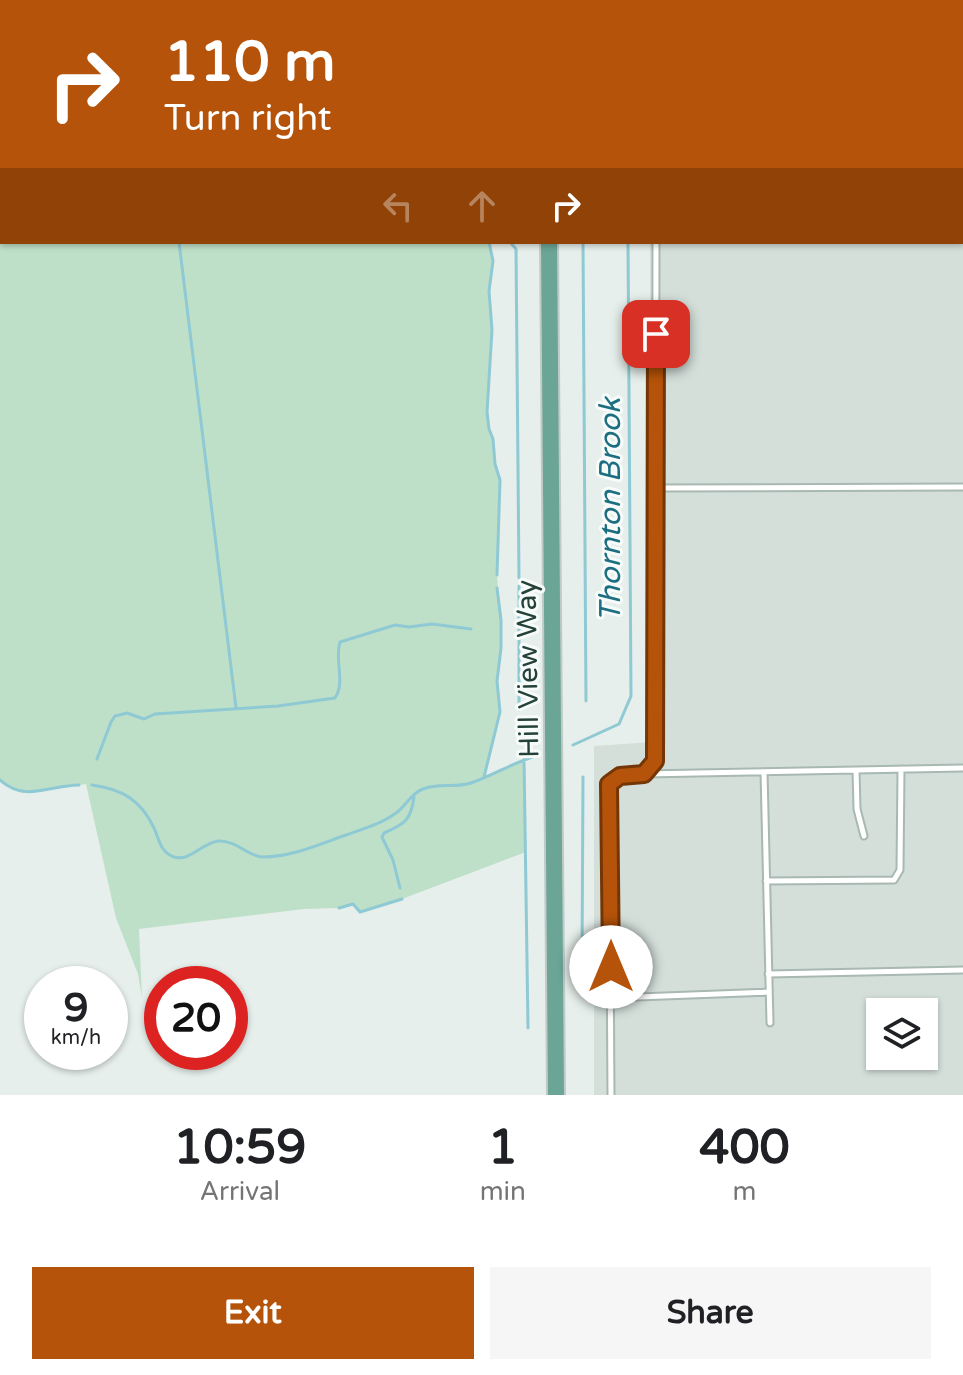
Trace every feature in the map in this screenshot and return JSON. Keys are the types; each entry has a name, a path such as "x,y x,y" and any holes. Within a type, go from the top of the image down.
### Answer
{"main road":[{"name":"Hill View Way","path":"549,244 556,1095"}],"lane":[{"path":"644,774 655,761 656,244"},
{"path":"656,488 963,487"},
{"path":"611,1095 609,784 620,776 644,774 963,768"},
{"path":"766,881 894,880 900,870 901,769"},
{"path":"856,770 857,809 864,836"},
{"path":"764,772 770,1023"},
{"path":"768,974 963,970"},
{"path":"611,998 768,992"}],"shaded area":[{"path":"650,244 963,244 963,1095 594,1095 594,746 652,742"}],"green space":[{"path":"0,244 489,244 493,261 489,291 492,330 487,412 500,480 497,575 501,633 497,681 500,712 485,776 524,759 526,852 360,912 353,904 139,929 142,998 138,974 116,918 86,784 22,793 0,780"}],"waterway":[{"path":"179,244 236,708"},
{"path":"489,244 493,261 489,291 492,330 487,412 500,480 497,575"},
{"path":"512,244 516,249 519,578"},
{"path":"583,244 586,701"},
{"name":"Thornton Brook","path":"573,745 619,724 631,696 628,244"},
{"path":"519,586 519,710"},
{"path":"484,777 500,712 497,681 501,620 497,588"},
{"path":"97,759 115,716 127,713 144,719 155,714 278,706 335,698 340,685 340,642 395,625 432,624 471,629"},
{"name":"Thornton Brook","path":"92,785 113,789 137,803 169,855 185,857 207,845 225,841 263,857 306,849 378,823 396,813 423,789 471,783 539,755"},
{"path":"524,759 528,1028"},
{"path":"582,961 583,777"},
{"name":"Thornton Brook","path":"0,780 10,787 29,792 79,785"},
{"path":"400,888 393,860 382,837 406,820 414,797"},
{"path":"339,908 353,904 360,912 402,899"}],"route":[{"path":"611,967 609,784 620,776 644,774 655,761 656,334"}]}
